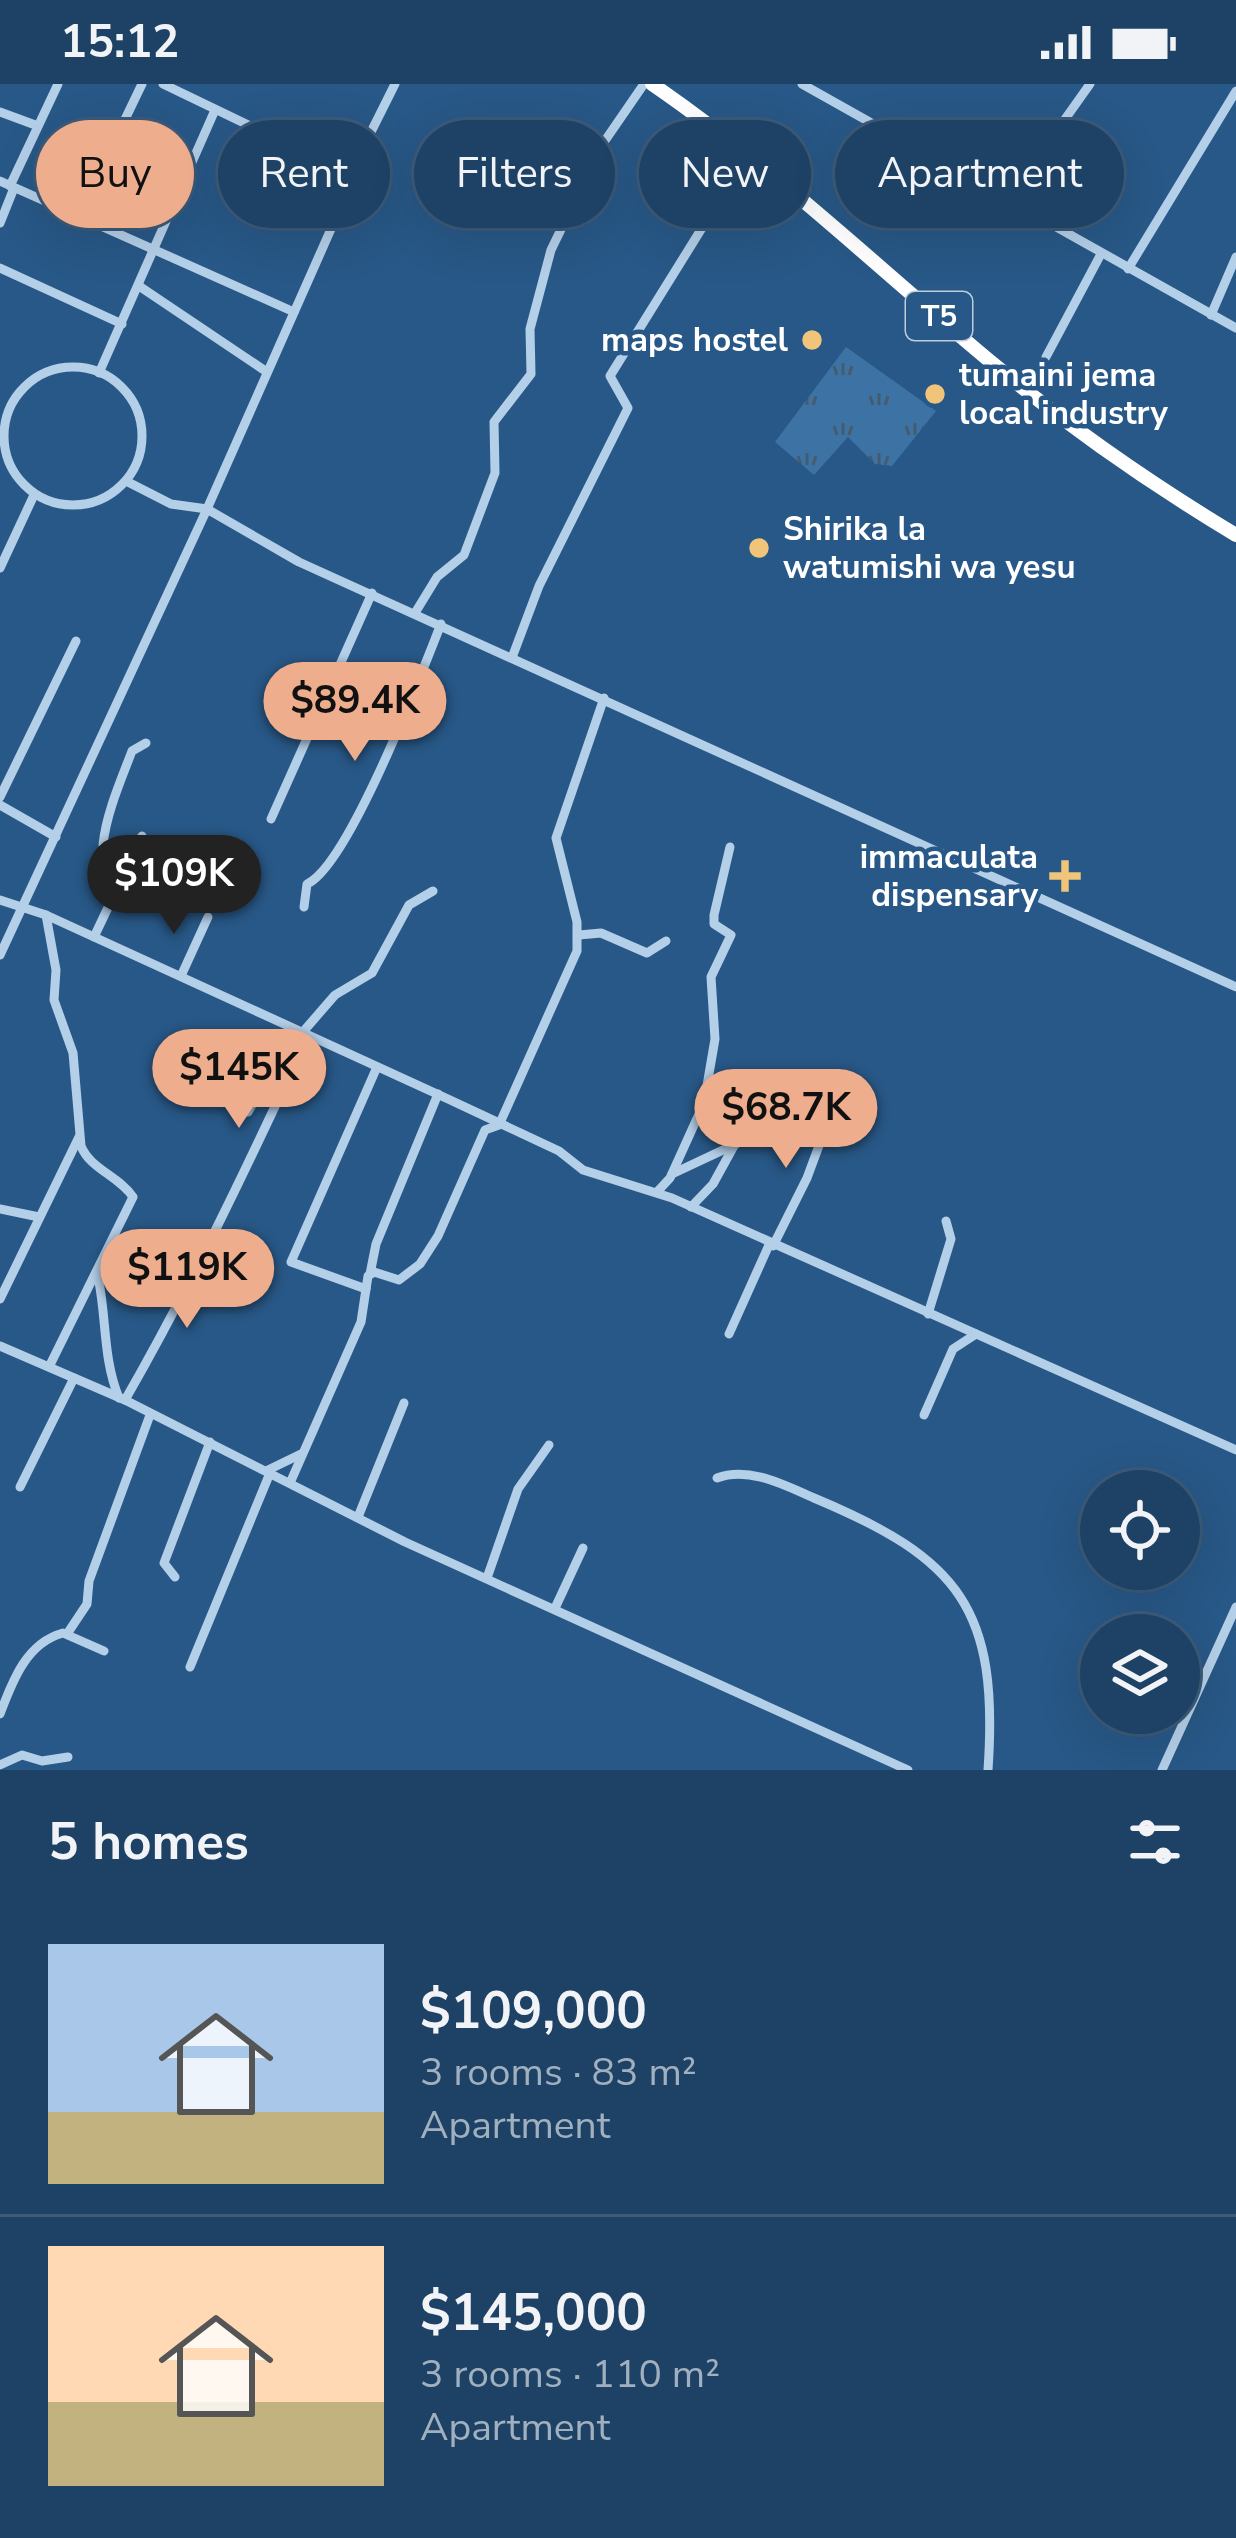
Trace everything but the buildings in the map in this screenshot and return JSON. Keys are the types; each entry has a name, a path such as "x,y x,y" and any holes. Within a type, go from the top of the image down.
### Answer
{"highway":[{"name":"T5","path":"648,84 699,120"},
{"name":"T5","path":"811,208 1036,399 1119,461 1236,536"}],"street":[{"path":"41,120 58,84"},
{"path":"125,120 142,84"},
{"path":"163,84 236,120"},
{"path":"376,120 394,84"},
{"path":"415,613 437,577 464,555 495,473 494,422 534,366 530,329 551,250 602,145 648,84"},
{"path":"802,84 866,120"},
{"path":"1064,120 1090,84"},
{"path":"1128,269 1236,91"},
{"path":"99,373 215,110"},
{"path":"0,112 36,125"},
{"path":"0,223 8,185 36,130"},
{"path":"8,185 36,198"},
{"path":"104,228 294,312"},
{"path":"0,955 207,509 328,228"},
{"path":"513,655 539,586 628,407 610,376 702,228"},
{"path":"1056,228 1236,328"},
{"path":"1046,357 1101,254"},
{"path":"1211,314 1236,257"},
{"path":"0,268 122,324"},
{"path":"139,286 267,372"},
{"path":"56,368 99,373 132,399 142,426 140,455 126,481 103,498 75,506 34,495 4,458 4,431 12,403 30,381 56,368"},
{"path":"126,481 171,504 207,509 271,549 1236,987"},
{"path":"0,567 34,495"},
{"path":"271,818 371,593"},
{"path":"304,907 308,884 324,875 362,806 441,624"},
{"path":"56,837 0,801 76,641"},
{"path":"370,1274 398,1280 420,1264 454,1207 485,1130 499,1125 572,968 579,935 556,838 604,698"},
{"path":"123,876 103,845 106,820 125,782 132,751 146,743"},
{"path":"94,937 142,836"},
{"path":"657,1192 672,1174 704,1103 713,1056 711,976 730,934 714,924 714,915 730,847"},
{"path":"248,1112 295,1032 335,995 372,973 409,905 433,891"},
{"path":"0,900 46,915 438,1094 559,1151 583,1169 657,1192 1236,1450"},
{"path":"46,915 56,970 54,1000 73,1053 84,1155 117,1177 133,1196 49,1367"},
{"path":"181,976 208,917"},
{"path":"579,935 601,933 647,953 666,941"},
{"path":"122,1399 229,1208 301,1051 295,1032"},
{"path":"366,1289 291,1262 377,1067"},
{"path":"290,1484 362,1322 376,1244 438,1094"},
{"path":"672,1174 806,1111 833,1108 808,1178 729,1334"},
{"path":"0,1299 80,1135"},
{"path":"691,1208 713,1184 735,1144"},
{"path":"0,1209 39,1217"},
{"path":"928,1314 951,1239 946,1221"},
{"path":"97,1271 109,1372 122,1399"},
{"path":"924,1415 953,1349 976,1334"},
{"path":"0,1346 122,1399 488,1578 908,1770"},
{"path":"20,1487 74,1378"},
{"path":"358,1516 404,1403"},
{"path":"67,1634 87,1604 89,1581 150,1415"},
{"path":"175,1577 164,1563 210,1442"},
{"path":"488,1578 518,1489 529,1466 539,1462 549,1445"},
{"path":"190,1667 268,1472 305,1451"},
{"path":"717,1478 740,1474 790,1487 912,1547 941,1569 959,1595 988,1662 988,1770"},
{"path":"556,1606 583,1548"},
{"path":"1162,1770 1236,1607"},
{"path":"0,1714 26,1658 49,1638 67,1634 104,1651"},
{"path":"0,1765 22,1755 42,1762 68,1756"}],"green space":[{"path":"846,347 936,411 892,466 875,464 848,437 814,475 775,442"}],"place":[{"name":"maps hostel","path":"812,340"},
{"name":"tumaini jema local industry","path":"935,394"},
{"name":"Shirika la watumishi wa yesu","path":"759,548"},
{"name":"immaculata dispensary","path":"1065,876"}]}
